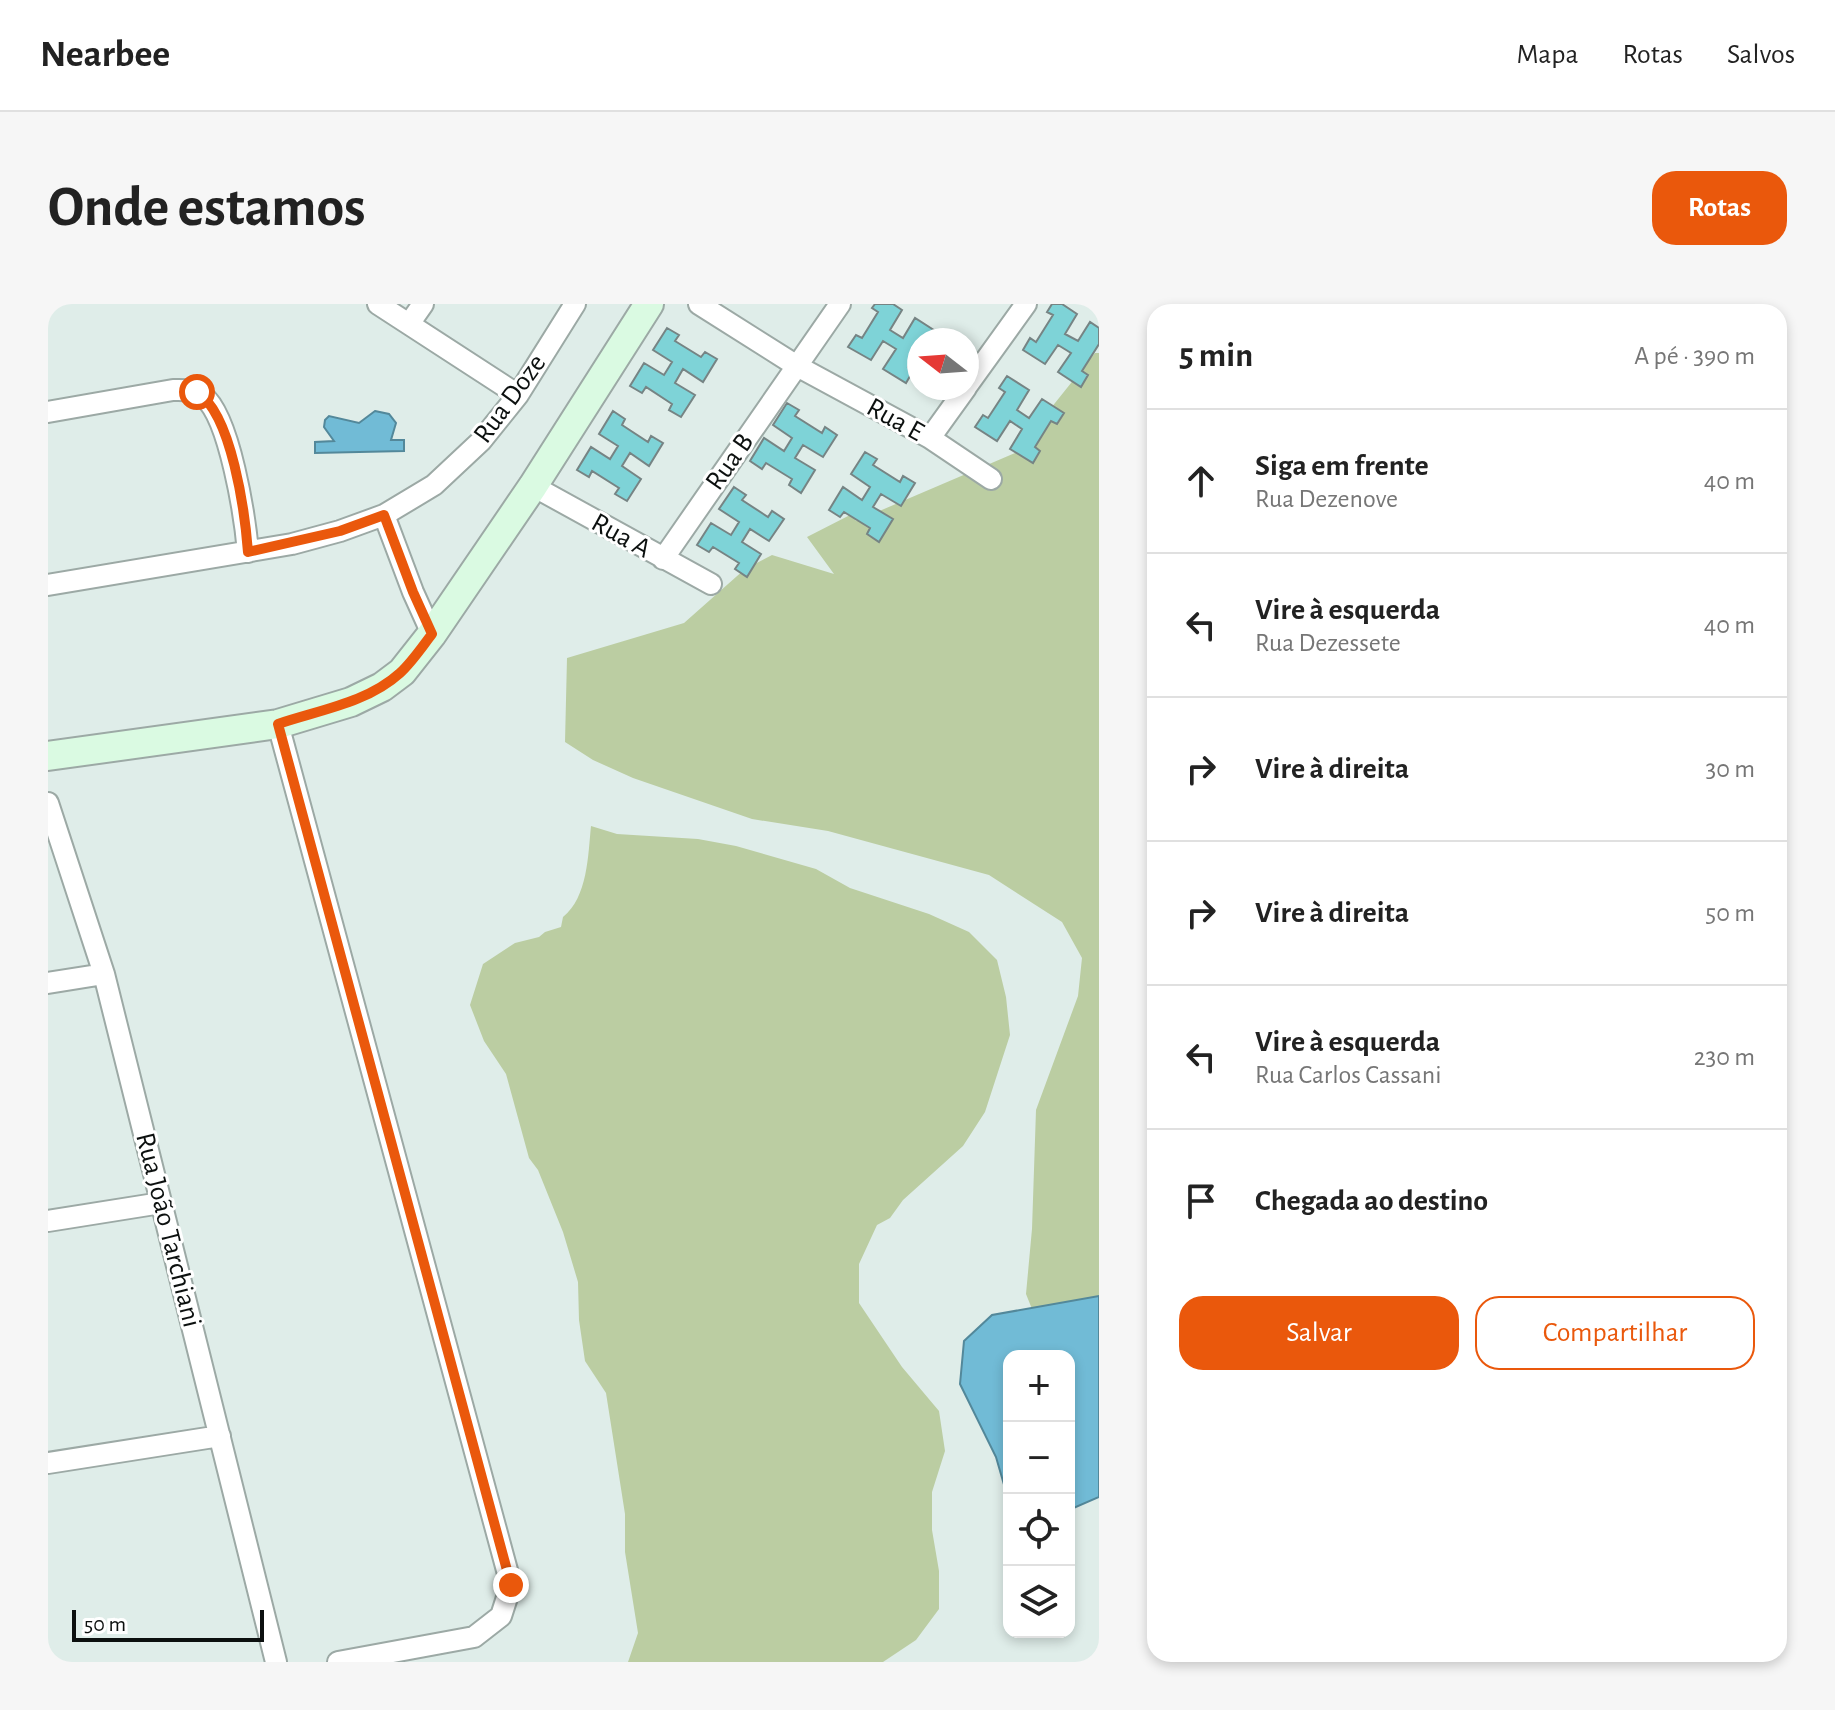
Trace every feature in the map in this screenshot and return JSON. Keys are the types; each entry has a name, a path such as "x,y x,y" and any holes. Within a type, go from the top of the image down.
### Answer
{"street":[{"path":"378,304 518,395"},
{"path":"409,324 423,304"},
{"name":"Rua Doze","path":"48,585 248,552 340,531 384,515 434,485 481,441 518,395 575,304"},
{"path":"48,756 278,724 351,702 382,687 402,672 432,634 533,486 649,304"},
{"name":"Rua E","path":"699,304 797,366 930,438 991,479"},
{"name":"Rua B","path":"663,559 840,304"},
{"path":"979,369 1026,304"},
{"path":"48,412 173,390 189,390 205,397 220,423 230,452 246,524 248,552"},
{"path":"930,438 957,400"},
{"name":"Rua A","path":"533,486 711,584"},
{"path":"384,515 432,634"},
{"path":"278,724 511,1585 501,1616 474,1637 338,1662"},
{"name":"Rua João Tarchiani","path":"48,803 104,974 276,1662"},
{"path":"48,983 104,974"},
{"path":"48,1221 161,1203"},
{"path":"48,1463 220,1436"}],"green space":[{"path":"1095,353 1099,353 1099,1304 1034,1314 1026,1294 1032,1229 1036,1110 1078,996 1082,958 1062,922 989,875 828,831 752,819 633,778 593,760 565,742 567,658 684,623 745,569 772,555 834,574 807,537 852,514 856,521 1015,453"},
{"path":"591,826 617,834 698,839 736,846 816,869 850,888 929,914 969,932 997,960 1006,997 1010,1035 985,1112 963,1146 903,1200 890,1218 877,1225 859,1264 859,1303 902,1367 939,1411 945,1451 932,1492 939,1609 916,1640 883,1662 628,1662 638,1633 625,1552 625,1514 606,1393 585,1361 578,1282 563,1232 538,1170 529,1158 506,1074 484,1041 470,1005 483,964 515,943 561,927 563,917 578,898 582,887"}],"water":[{"path":"375,411 389,414 396,423 391,440 404,440 404,451 315,453 315,442 334,441 324,427 329,416 359,423"},
{"path":"1099,1296 1099,1497 1075,1507 1075,1350 1003,1350 1003,1481 996,1457 960,1384 964,1341 992,1315"}],"building":[{"path":"875,304 893,304 902,310 890,330 903,338 907,331 906,383 883,369 896,349 883,341 871,360 848,347 856,335 862,338 878,312 872,308"},
{"path":"1052,304 1062,304 1077,314 1065,334 1078,341 1090,322 1099,328 1099,344 1082,371 1088,375 1081,387 1058,372 1071,353 1058,345 1045,364 1023,350 1030,338 1036,342 1053,315 1047,312"},
{"path":"915,318 931,328 909,328"},
{"path":"667,328 679,335 675,341 701,357 705,352 717,359 703,382 683,369 675,383 695,395 681,417 669,410 672,404 646,387 642,393 630,386 644,363 664,375 672,362 653,350"},
{"path":"1007,376 1029,390 1017,410 1029,418 1042,399 1064,413 1057,424 1051,421 1035,447 1040,451 1033,463 1010,449 1022,429 1010,421 997,441 975,427 983,415 988,418 1005,392 999,388"},
{"path":"787,403 799,410 795,416 822,433 825,427 837,435 823,457 803,445 795,458 815,470 801,493 789,485 792,479 766,463 762,469 750,461 764,438 784,451 792,438 773,425"},
{"path":"613,411 625,419 622,425 648,442 651,436 663,443 649,466 630,453 622,466 641,479 627,501 615,494 619,488 592,471 589,477 577,470 591,447 610,459 618,446 599,434"},
{"path":"865,452 877,459 873,465 900,482 903,476 915,483 901,506 881,494 873,507 893,519 879,542 867,534 870,528 844,512 840,517 829,510 843,487 862,500 870,487 851,474"},
{"path":"734,487 746,495 742,500 768,517 772,511 784,519 769,541 750,529 742,542 761,554 747,577 735,569 739,563 713,547 709,552 697,545 711,523 731,535 739,522 719,509"}],"route":[{"path":"197,392 212,407 230,452 246,524 248,552 340,531 384,515 432,634 402,672 382,687 351,702 278,724 511,1585"}]}
